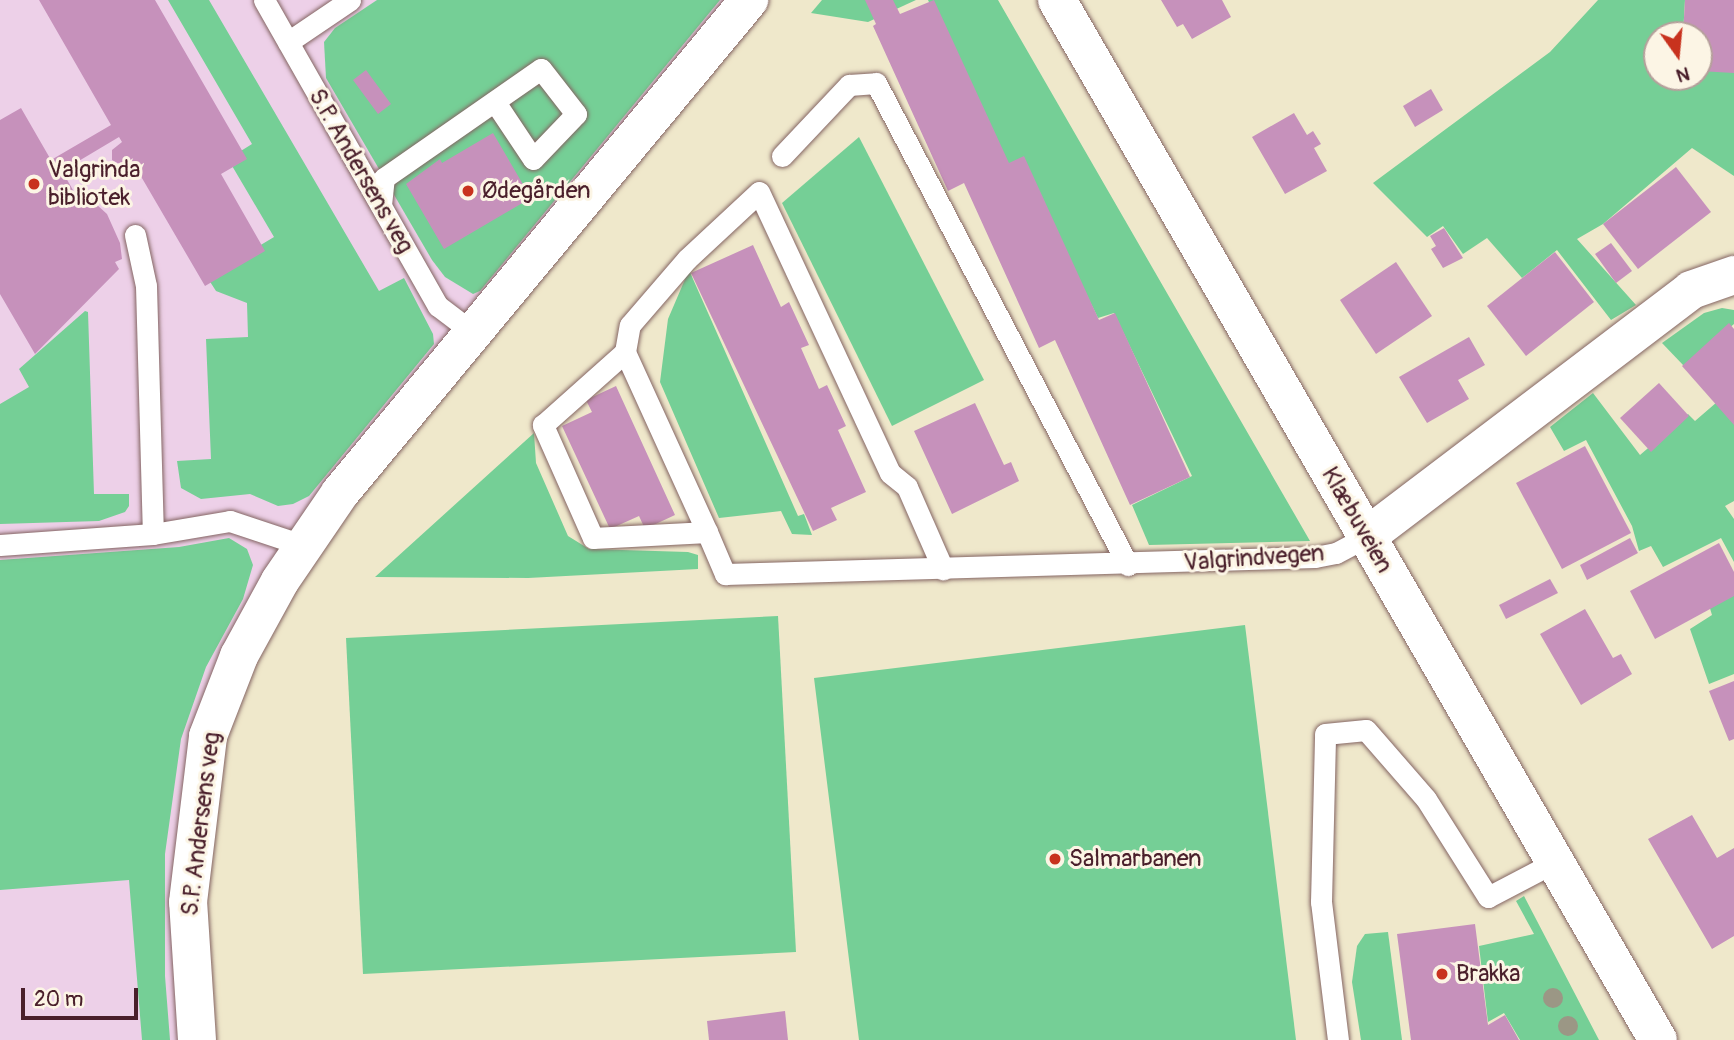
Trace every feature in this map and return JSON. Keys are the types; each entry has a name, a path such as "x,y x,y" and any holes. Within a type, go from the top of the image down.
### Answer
{"street":[{"name":"S.P. Andersens veg","path":"197,1040 188,902 208,736 239,656 302,545 471,331 749,0"},
{"name":"Klæbuveien","path":"1057,0 1658,1040"},
{"name":"Valgrindvegen","path":"1366,537 1691,290 1734,275"}],"lane":[{"name":"S.P. Andersens veg","path":"264,0 438,306 471,331"},
{"path":"288,42 350,0"},
{"path":"782,156 849,85 876,83 1128,565"},
{"path":"380,205 384,178 495,102"},
{"path":"625,352 544,425 593,538 707,533 625,352 630,325 687,259 759,192 890,473 907,487 943,569"},
{"path":"135,235 146,286 153,534"},
{"path":"0,545 153,534 230,521 302,545"},
{"name":"Valgrindvegen","path":"707,533 725,574 1128,565 1315,557 1336,553 1366,537"},
{"path":"1338,1040 1321,902 1325,734 1366,730 1426,799 1488,897 1555,862"}],"shaded area":[{"path":"0,0 729,0 471,331 220,697 197,1040 0,1040"}],"green space":[{"path":"168,0 209,0 379,291 404,278 433,334 434,344 309,496 293,504 278,506 250,494 201,499 181,488 177,461 211,459 206,339 248,337 247,303 216,291 207,277 274,237 228,159 252,144"},
{"path":"377,0 720,0 480,291 473,294 445,277 432,260 326,78 324,42 335,28"},
{"path":"822,0 916,0 868,22 811,13"},
{"path":"928,0 998,0 1310,541 1149,545 1132,505 1192,476 1114,313 1098,318 1021,160 1006,167"},
{"path":"1598,0 1685,0 1684,21 1643,21 1643,91 1713,91 1713,69 1734,70 1734,176 1692,148 1603,224 1577,239 1636,305 1611,320 1557,250 1522,278 1487,238 1463,254 1443,226 1427,237 1373,183 1550,52"},
{"path":"859,137 984,380 892,426 782,203"},
{"path":"689,270 798,516 804,514 812,535 792,534 781,511 719,518 660,382 668,319"},
{"path":"1722,308 1734,310 1734,324 1684,366 1662,343 1704,313"},
{"path":"85,311 88,312 94,494 129,494 129,506 125,512 99,521 0,524 0,404 29,387 19,369"},
{"path":"1593,393 1640,455 1688,414 1695,421 1717,402 1734,420 1734,501 1725,506 1734,519 1734,562 1721,538 1663,567 1651,546 1639,551 1632,526 1586,440 1564,451 1550,427"},
{"path":"534,433 536,463 568,536 589,549 688,552 698,555 698,569 528,578 375,577"},
{"path":"229,538 247,549 253,565 243,599 206,667 181,739 165,854 165,976 170,1040 142,1040 129,880 0,890 0,560 179,547"},
{"path":"1734,593 1734,674 1709,684 1690,629 1712,615 1709,605"},
{"path":"778,616 796,952 363,974 346,638"},
{"name":"Salmarbanen","path":"1245,625 1296,1040 859,1040 814,678"},
{"path":"1524,896 1599,1040 1520,1040 1504,1013 1488,1022 1479,946 1534,934 1516,901"},
{"path":"1388,932 1402,1040 1361,1040 1352,982 1357,946 1365,934"}],"building":[{"path":"39,0 155,0 247,159 221,174 265,251 205,286 132,161 121,165 112,160 112,150 122,142 119,137 62,171 77,197 84,193 107,214 120,243 122,259 115,262 119,269 35,354 0,294 0,120 21,108 51,160 111,125"},
{"path":"865,0 893,0 900,14 934,0 1009,163 1024,156 1099,320 1115,313 1190,477 1130,505 1055,340 1039,348 964,183 948,191 873,26 876,24"},
{"path":"1161,0 1222,0 1231,17 1192,39 1183,24 1177,27"},
{"path":"1685,0 1734,0 1734,73 1713,72 1713,21 1684,21"},
{"path":"366,70 391,104 378,114 353,80"},
{"path":"1431,89 1443,110 1415,127 1403,106"},
{"path":"1294,113 1307,135 1313,131 1321,144 1314,148 1327,171 1285,194 1252,137"},
{"name":"Ødegården","path":"493,133 531,198 444,249 406,184 440,159 442,163"},
{"path":"1676,167 1711,212 1638,269 1603,224"},
{"path":"1444,228 1463,258 1443,268 1431,249 1436,246 1430,236"},
{"path":"1611,243 1632,271 1616,283 1595,254"},
{"path":"753,245 781,307 789,302 809,345 801,348 819,389 827,385 846,426 838,430 866,492 831,508 837,520 813,531 691,273"},
{"path":"1555,252 1594,302 1526,356 1487,306"},
{"path":"1396,262 1432,316 1376,354 1340,300"},
{"path":"1729,323 1734,329 1734,425 1682,366"},
{"path":"1469,337 1485,365 1458,380 1469,399 1427,423 1399,377"},
{"path":"1659,383 1689,416 1651,452 1620,418"},
{"path":"616,386 675,515 645,529 639,516 610,529 562,426 592,412 586,400"},
{"path":"975,403 1004,465 1011,462 1019,481 952,514 914,431"},
{"path":"1585,446 1631,533 1562,569 1516,483"},
{"path":"1630,538 1638,553 1587,580 1580,565"},
{"path":"1719,543 1734,572 1734,596 1655,639 1630,591"},
{"path":"1550,579 1558,593 1506,619 1499,605"},
{"path":"1585,609 1613,658 1621,654 1632,674 1581,705 1540,634"},
{"path":"1734,681 1734,739 1729,741 1709,691"},
{"path":"1692,815 1717,858 1734,848 1734,936 1712,949 1648,839"},
{"name":"Brakka","path":"1475,924 1488,1025 1505,1015 1519,1040 1411,1040 1397,934"},
{"path":"785,1011 788,1040 709,1040 707,1021"}],"place":[{"name":"Valgrinda bibliotek","path":"34,184"},
{"name":"Ødegården","path":"468,191"},
{"name":"Salmarbanen","path":"1055,859"},
{"name":"Brakka","path":"1442,974"}]}
